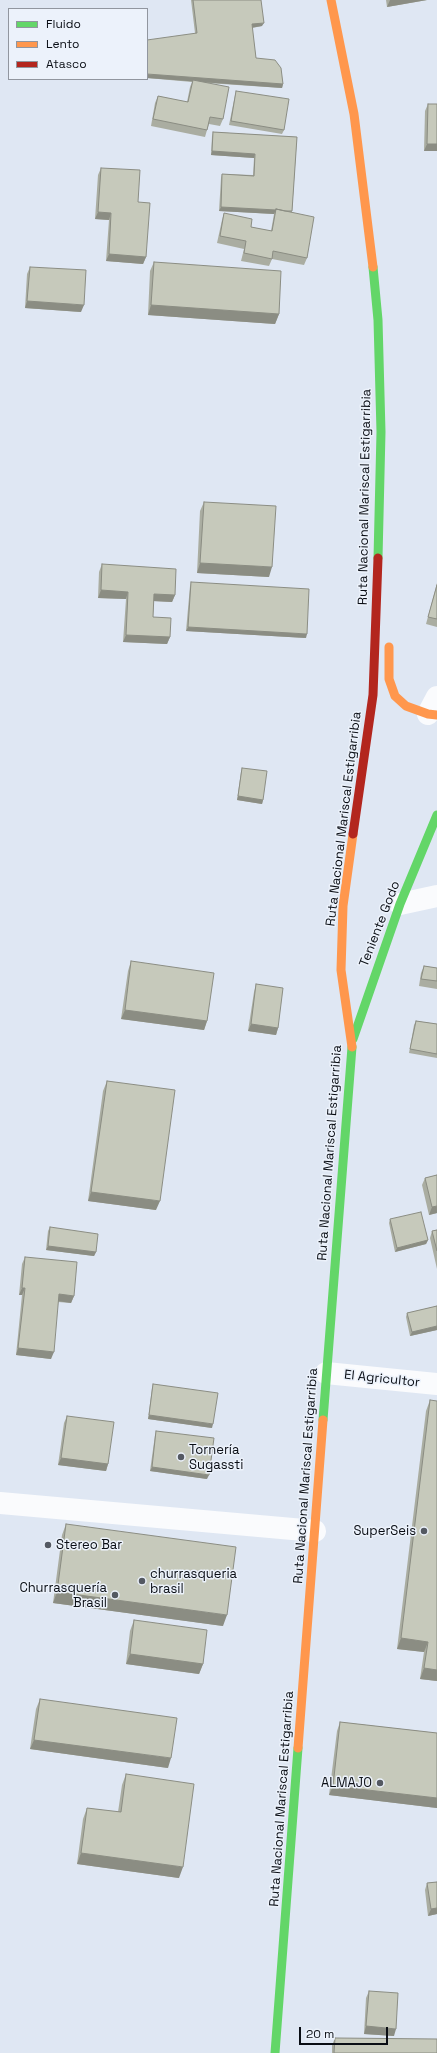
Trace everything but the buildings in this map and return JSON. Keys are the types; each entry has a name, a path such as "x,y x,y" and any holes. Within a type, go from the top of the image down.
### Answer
{"main road":[{"name":"Ruta Nacional Mariscal Estigarribia","path":"275,2053 352,1044 341,970 343,906 373,695 379,546 381,432 378,320 368,220 354,114 331,0"},
{"path":"379,546 387,583"},
{"path":"389,637 389,680 395,696 406,706 434,709"},
{"name":"Teniente Godo","path":"352,1044 374,976 400,904 437,815"}],"street":[{"path":"400,904 437,896"},
{"name":"El Agricultor","path":"326,1373 437,1384"},
{"path":"0,1503 315,1531"}],"traffic: fast":[{"path":"373,267 378,320 381,432 378,558"},
{"path":"353,1039 400,904 437,815"},
{"path":"323,1420 352,1047"},
{"path":"275,2053 298,1748"}],"traffic: slow":[{"path":"331,0 354,114 373,267"},
{"path":"389,647 389,679 395,696 406,706 428,714 437,715"},
{"path":"352,1047 341,970 343,906 353,834"},
{"path":"298,1748 323,1420"}],"traffic: jam":[{"path":"353,834 373,695 378,558"}],"place":[{"name":"Tornería Sugassti","path":"181,1457"},
{"name":"SuperSeis","path":"424,1531"},
{"name":"Stereo Bar","path":"48,1545"},
{"name":"churrasqueria brasil","path":"142,1581"},
{"name":"Churrasquería Brasil","path":"115,1595"},
{"name":"ALMAJO","path":"380,1783"}]}
